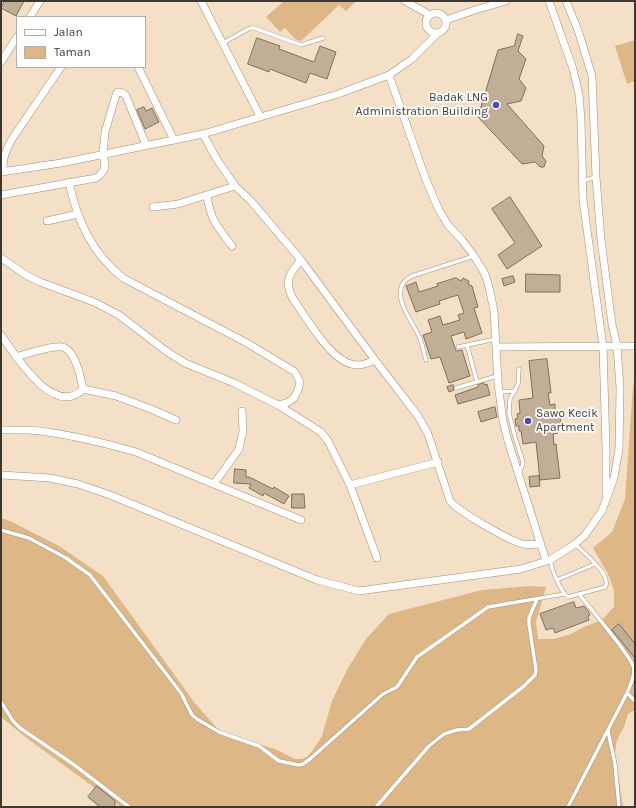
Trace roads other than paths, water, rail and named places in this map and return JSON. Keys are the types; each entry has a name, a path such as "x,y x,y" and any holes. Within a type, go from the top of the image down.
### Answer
{"street":[{"path":"31,16 40,1"},
{"path":"201,1 260,116"},
{"path":"405,1 430,15"},
{"path":"446,20 506,1"},
{"path":"549,1 573,69 581,120 582,200 603,347 606,498"},
{"path":"1,475 50,478 78,484 110,495 317,580 359,591 521,570 548,560 575,544 585,535 602,511 614,478 619,449 620,388 617,346 612,324 601,240 596,177 595,120 592,76 578,30 566,1"},
{"path":"60,68 12,139 6,151 2,172 203,134 338,94 389,74 412,58 437,34 444,31 447,26 446,20 441,14 437,13 430,15 426,20 426,27 430,32 437,34"},
{"path":"1,62 16,39"},
{"path":"138,68 174,140"},
{"path":"389,74 426,180 439,210 448,225 474,256 485,274 494,311 497,376 505,428 518,474 541,544 548,560"},
{"path":"1,195 96,178 100,175 104,170 105,165 103,154 105,132 116,95 120,92 126,96 146,145"},
{"path":"581,120 595,120"},
{"path":"203,134 216,158 235,186 251,202 301,260 418,416 428,434 438,462 447,495 454,506 514,540 524,544 541,544"},
{"path":"69,182 81,224 94,247 108,265 123,278 247,343 295,372 300,382 294,398 287,403 278,405"},
{"path":"153,207 178,204 235,186"},
{"path":"207,196 210,214 213,221 232,246"},
{"path":"47,221 78,214"},
{"path":"1,258 40,282 94,302 118,315 166,351 185,363 234,383 278,405 321,432 328,441 350,485 377,558"},
{"path":"301,260 291,272 288,279 288,290 326,344 335,355 349,364 356,366 375,360"},
{"path":"1,335 16,357 38,384 53,395 77,395 83,389"},
{"path":"496,347 635,346"},
{"path":"16,357 56,347 64,348 72,355 80,373 83,389"},
{"path":"83,389 116,396 176,420"},
{"path":"214,484 239,450 244,430 242,411"},
{"path":"1,430 29,430 109,444 136,452 301,520"},
{"path":"350,485 438,462"}],"lane":[{"path":"223,43 250,28 254,28 301,45 323,38"},
{"path":"581,181 596,177"},
{"path":"426,360 419,336 407,316 402,301 400,292 401,285 406,279 412,276 474,256"},
{"path":"458,347 496,339"},
{"path":"467,345 478,382"},
{"path":"518,474 523,464 514,437 509,413 510,399 518,384 519,369"},
{"path":"456,388 497,376"},
{"path":"499,392 515,391"},
{"path":"1,530 29,538 66,558 90,575 181,693 192,715 197,719 219,732 259,746 279,761 299,765 310,759 383,694 397,687 414,659 488,607 564,594"},
{"path":"548,560 564,594 570,598 605,586 607,584 605,576 575,544"},
{"path":"557,580 595,564"},
{"path":"568,807 627,693 634,669 632,664 579,594"},
{"path":"376,807 429,746 450,731 469,729 524,686 536,673 529,618 537,599"},
{"path":"627,693 635,701"},
{"path":"1,702 13,721 20,728 73,764 129,807"},
{"path":"608,731 615,764 619,807"}],"place":[{"name":"Badak LNG Administration Building","path":"496,105"},
{"name":"Sawo Kecik Apartment","path":"528,421"}]}
